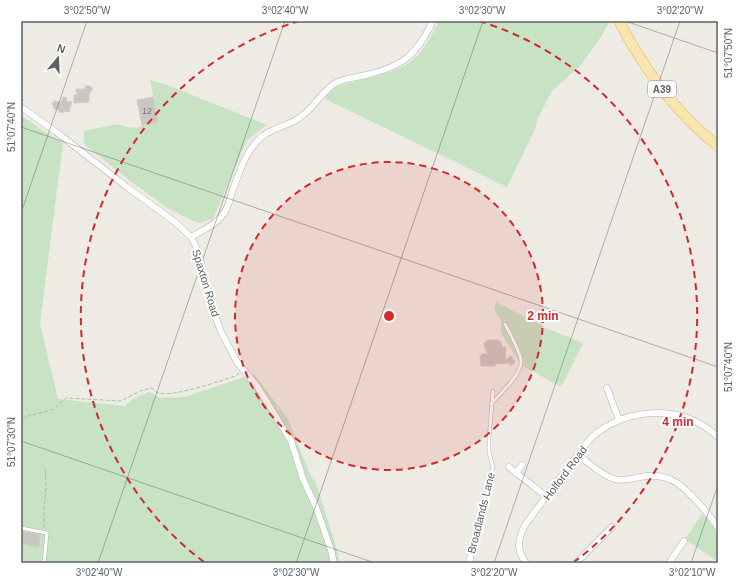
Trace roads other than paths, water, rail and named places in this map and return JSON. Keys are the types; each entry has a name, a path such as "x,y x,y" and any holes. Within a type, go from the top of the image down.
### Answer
{"main road":[{"name":"A39","path":"619,21 642,60 671,102 691,123 718,146"}],"street":[{"path":"191,237 214,224 222,216 227,208 242,165 253,145 264,135 300,118 312,108 327,90 335,84 348,78 365,75 396,65 408,58 417,49 426,36 433,21"},
{"name":"Spaxton Road","path":"22,107 55,130 174,222 191,237 198,252 214,313 229,348 237,362 257,386 291,441 303,479 316,507 334,563"},
{"path":"607,388 619,420"},
{"name":"Holford Road","path":"526,563 520,554 518,547 520,535 525,525 590,439 598,432 619,420 630,416 648,413 666,413 680,416 703,425 718,437"},
{"path":"578,455 602,473 612,478 623,480 656,476 666,478 676,483 697,503 718,528"},
{"path":"516,473 522,465"},
{"path":"509,467 547,497"},
{"path":"576,563 601,534 612,527"},
{"path":"669,563 676,547 684,541"},
{"name":"Broadlands Lane","path":"469,563 471,554"}],"lane":[{"path":"492,404 520,368 521,360 505,324"},
{"name":"Broadlands Lane","path":"471,554 474,536 493,467 489,452 489,439 493,391"},
{"path":"21,528 47,533 44,563"}]}
